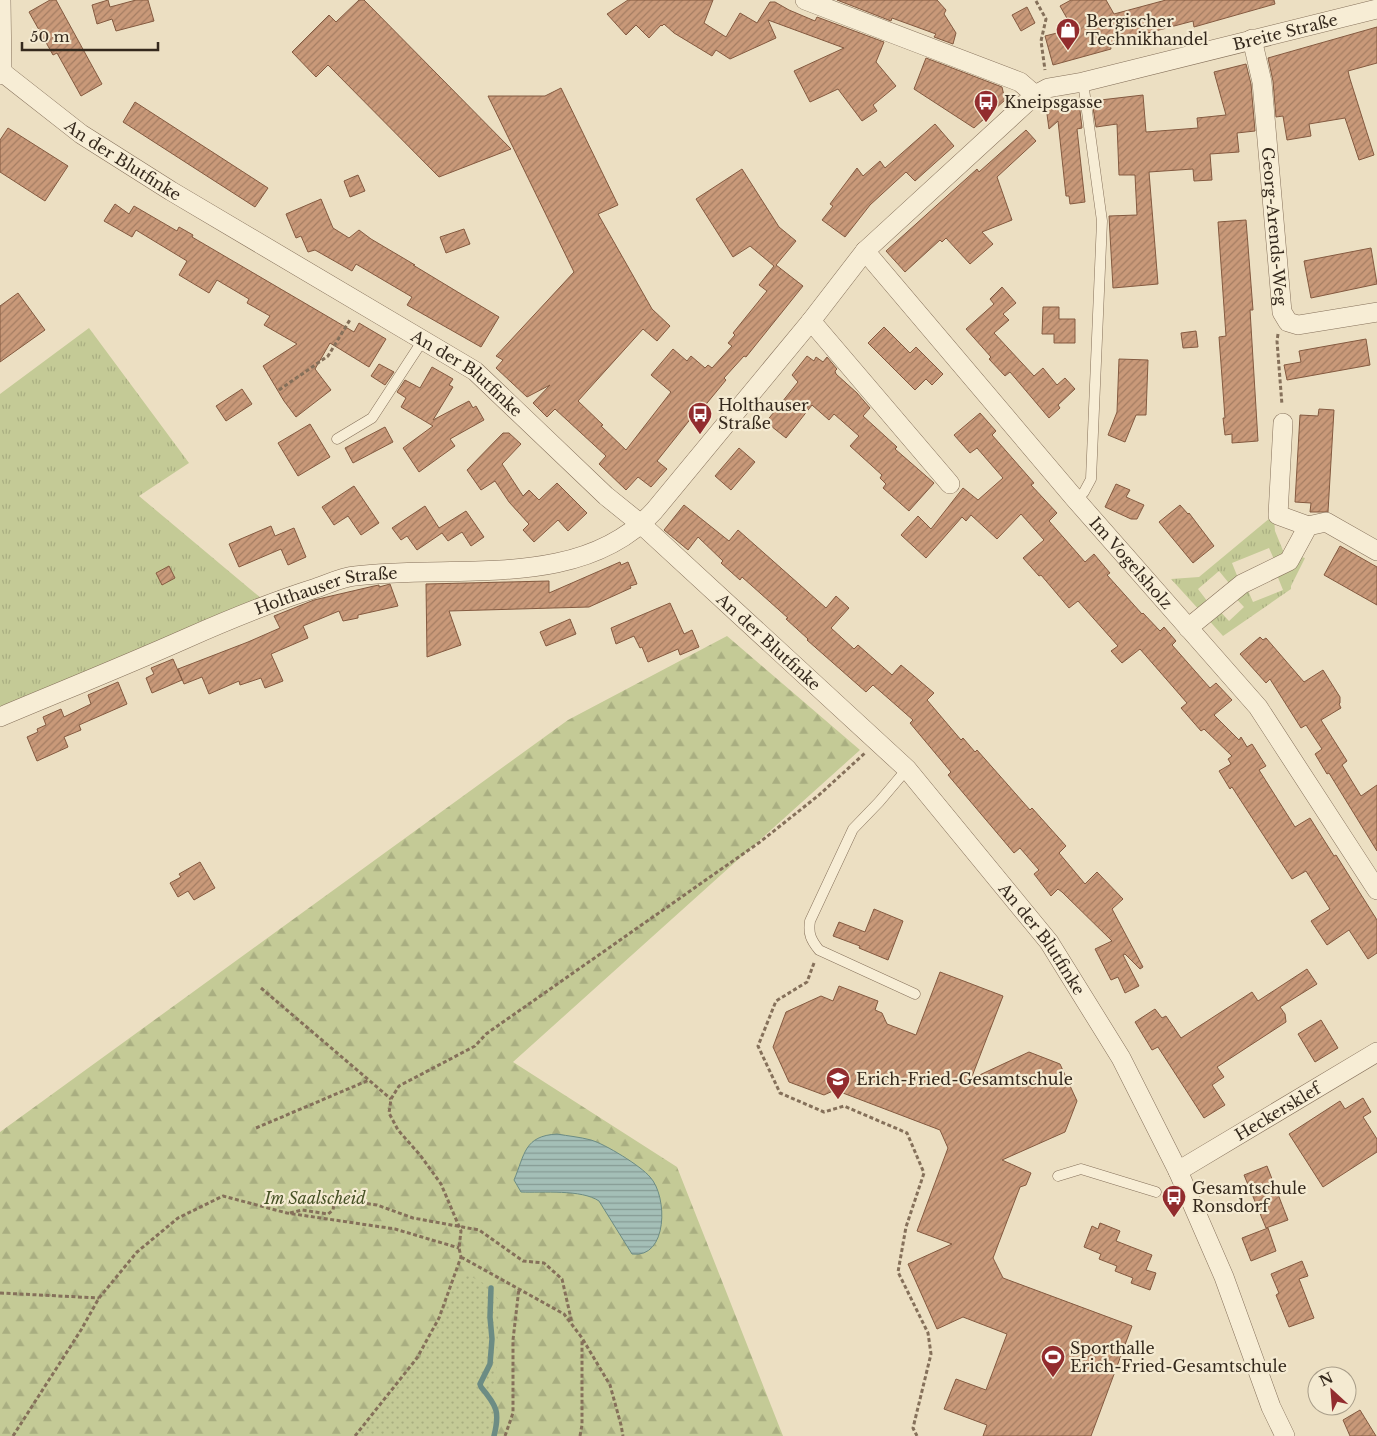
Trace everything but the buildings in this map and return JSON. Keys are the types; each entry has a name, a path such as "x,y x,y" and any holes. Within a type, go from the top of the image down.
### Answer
{"street":[{"path":"1,0 1,73"},
{"path":"805,0 1041,91"},
{"name":"Breite Straße","path":"1041,91 1377,9"},
{"name":"Georg-Arends-Weg","path":"1252,39 1262,82 1282,312 1288,322 1298,325 1377,312"},
{"name":"An der Blutfinke","path":"1,73 80,134 171,191 475,371 606,496 642,525 907,769 1049,942 1121,1058 1178,1171 1224,1276 1270,1407 1285,1436"},
{"name":"Holthauser Straße","path":"0,717 254,609 354,576 538,567 577,558 608,545 642,525 712,443 865,251 1041,91"},
{"name":"Im Vogelsholz","path":"865,251 1076,500 1258,707 1377,890"},
{"path":"811,321 950,484"},
{"path":"1283,423 1278,515 1308,526 1326,522 1377,551"},
{"path":"1188,628 1242,584 1289,562 1308,526"},
{"name":"Heckersklef","path":"1178,1171 1377,1052"}],"lane":[{"path":"1076,500 1084,492 1091,479 1102,221 1083,82"},
{"path":"337,439 372,418 423,340"},
{"path":"907,769 853,829 810,921 808,932 812,942 819,950 915,994"},
{"path":"1058,1176 1081,1169 1156,1192"}],"path":[{"path":"1036,1 1046,19 1042,41 1041,91"},
{"path":"279,390 328,356 360,303"},
{"path":"1282,312 1277,340 1283,423"},
{"path":"355,1436 417,1358 439,1318 461,1256 459,1248 460,1231 441,1184 420,1155 398,1130 389,1113 391,1099 399,1086 475,1046 486,1034 760,842 819,795 877,742"},
{"path":"819,950 807,982 776,1001 758,1046 780,1093 824,1112 844,1106 907,1133 924,1173 906,1227 898,1272 928,1334 931,1354 913,1428 917,1436"},
{"path":"261,988 391,1099"},
{"path":"256,1128 369,1080"},
{"path":"13,1436 81,1330 99,1298 136,1252 178,1218 223,1196 287,1214 395,1229 459,1248"},
{"path":"287,1214 302,1210 328,1214 333,1210 334,1204 348,1200 377,1205 413,1218 479,1230 522,1261 544,1263 562,1279 572,1323"},
{"path":"461,1256 564,1314 582,1338 610,1385 623,1436"},
{"path":"505,1436 513,1413 513,1340 518,1288"},
{"path":"0,1292 99,1298"},
{"path":"580,1436 582,1425 582,1338"}],"green space":[{"path":"89,328 189,463 139,496 262,599 0,708 0,394"},
{"path":"1270,518 1274,519 1275,531 1284,553 1277,566 1269,548 1232,563 1240,583 1233,588 1219,571 1198,589 1211,606 1202,613 1171,579 1199,577"},
{"path":"1294,555 1305,558 1291,589 1223,636 1205,616 1216,607 1229,621 1244,607 1230,592 1245,584 1253,602 1283,590 1275,570"},
{"name":"Im Saalscheid","path":"727,636 860,750 513,1062 677,1167 783,1436 0,1436 0,1132 568,720"},
{"path":"468,1275 487,1285 499,1300 495,1413 489,1436 354,1436 419,1360 438,1324 456,1281"}],"water":[{"path":"557,1134 597,1142 631,1162 650,1177 656,1186 662,1211 658,1237 653,1247 644,1253 632,1254 599,1201 591,1197 572,1193 521,1192 514,1180 527,1148 538,1138"}],"waterway":[{"path":"491,1288 490,1317 492,1339 490,1364 480,1384 491,1399 496,1410 497,1421 494,1436"}],"place":[{"name":"Bergischer Technikhandel","path":"1068,51"},
{"name":"Kneipsgasse","path":"986,123"},
{"name":"Holthauser Straße","path":"700,435"},
{"name":"Erich-Fried-Gesamtschule","path":"838,1100"},
{"name":"Gesamtschule Ronsdorf","path":"1174,1218"},
{"name":"Sporthalle Erich-Fried-Gesamtschule","path":"1053,1378"}]}
